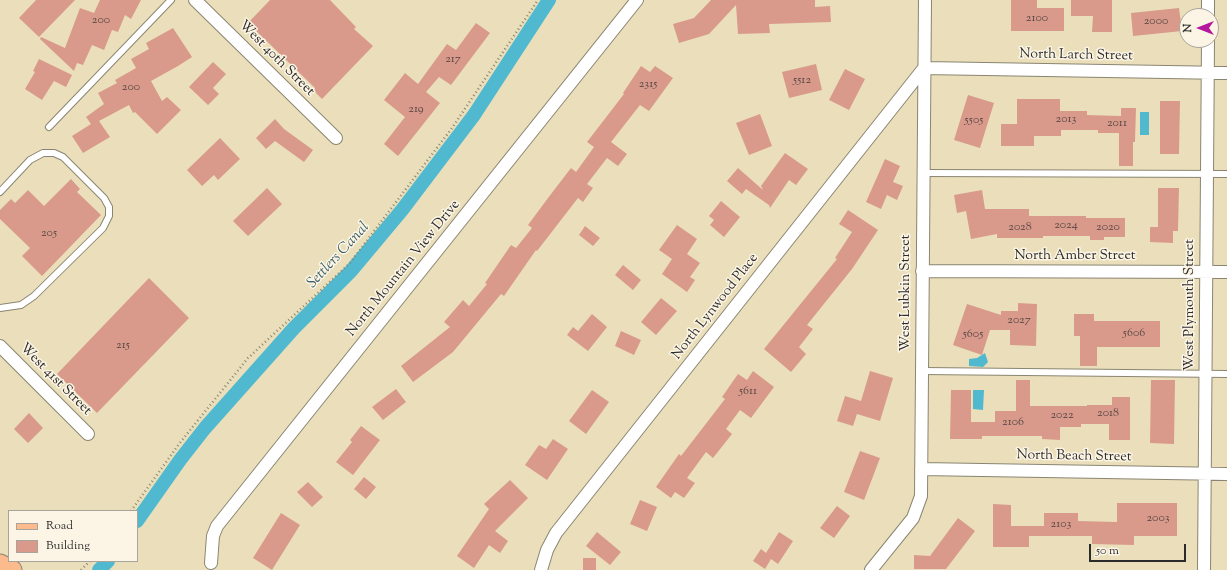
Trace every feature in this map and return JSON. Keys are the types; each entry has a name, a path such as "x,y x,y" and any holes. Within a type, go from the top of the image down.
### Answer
{"main road":[{"path":"0,564 12,570"}],"street":[{"name":"West 40th Street","path":"195,0 336,138"},
{"name":"North Mountain View Drive","path":"211,563 213,536 217,526 637,0"},
{"name":"West Lubkin Street","path":"871,570 913,518 921,496 925,0"},
{"name":"West Plymouth Street","path":"1204,570 1208,48"},
{"name":"North Larch Street","path":"924,68 1227,73"},
{"name":"North Lynwood Place","path":"541,570 547,550 556,533 924,68"},
{"name":"North Amber Street","path":"922,271 1227,272"},
{"name":"West 41st Street","path":"0,346 88,434"},
{"name":"North Beach Street","path":"921,469 1227,474"}],"lane":[{"path":"49,127 171,0"},
{"path":"0,192 30,160 43,153 54,153 63,157 104,198 109,207 109,216 103,228 34,296 21,305 0,308"},
{"path":"924,173 1227,174"},
{"path":"922,372 1227,374"}],"path":[{"path":"132,510 178,444 248,358 350,262 452,128 538,0"},
{"path":"81,570 89,562"}],"water":[{"path":"1140,112 1149,112 1149,135 1140,135"},
{"path":"985,353 988,362 983,367 969,366 969,359 977,358"},
{"path":"973,390 984,390 983,410 973,409"}],"building":[{"path":"36,0 75,0 39,37 19,18"},
{"path":"100,0 141,0 131,19 125,15 118,32 112,30 104,50 92,45 83,65 77,63 74,71 40,39 41,37 65,48 80,8 94,13"},
{"path":"270,0 330,0 356,27 354,29 373,46 322,99 313,90 315,88 248,23"},
{"path":"711,0 815,0 815,7 830,6 831,22 769,24 770,33 738,34 736,5 709,34 679,43 673,24 694,18"},
{"path":"1011,0 1037,0 1037,8 1064,8 1064,31 1011,31"},
{"path":"1071,0 1112,0 1112,32 1092,32 1093,16 1071,16"},
{"path":"1179,8 1179,31 1133,36 1131,13"},
{"path":"476,23 490,33 451,85 439,77 426,92 440,103 398,156 384,144 405,117 384,100 405,73 418,84 447,44 456,50"},
{"path":"173,28 192,57 151,81 162,101 167,97 181,110 157,134 135,112 133,113 129,105 99,121 110,137 83,153 72,136 91,124 86,117 104,104 98,93 117,83 115,80 136,68 131,59 149,49 146,43"},
{"path":"39,59 72,75 66,87 54,81 42,100 25,89 35,72 33,71"},
{"path":"213,62 226,74 213,88 219,94 208,105 189,87"},
{"path":"816,64 822,90 789,98 782,72"},
{"path":"641,66 650,72 655,66 673,78 649,111 640,105 611,142 627,154 618,166 607,158 587,184 593,188 583,202 578,198 537,251 536,250 504,296 501,294 453,352 413,382 401,366 450,327 444,322 463,300 469,306 487,284 485,283 511,245 516,248 532,228 528,225 548,198 571,168 576,172 594,147 587,142 624,94 623,93"},
{"path":"845,69 865,79 849,110 829,100"},
{"path":"968,95 994,103 980,148 954,140"},
{"path":"1017,99 1060,99 1060,111 1087,111 1087,115 1121,116 1121,108 1136,108 1135,142 1133,142 1133,166 1119,166 1119,133 1098,133 1098,130 1061,130 1061,136 1034,136 1034,146 1001,146 1001,124 1017,124"},
{"path":"1160,101 1180,101 1179,154 1160,154"},
{"path":"760,114 772,146 749,155 736,123"},
{"path":"275,119 284,129 313,150 304,162 275,141 266,149 256,138"},
{"path":"220,138 240,159 218,180 214,175 202,186 187,170"},
{"path":"785,153 808,169 796,185 789,180 770,208 769,205 746,189 742,194 727,181 738,168 763,190 761,186"},
{"path":"885,159 900,166 893,182 903,186 897,200 887,195 881,209 866,202"},
{"path":"71,179 80,189 77,192 101,215 42,276 22,256 30,248 0,219 0,210 11,199 15,203 28,190 44,206"},
{"path":"267,188 282,204 248,236 233,221"},
{"path":"1158,188 1179,188 1178,231 1173,231 1173,243 1150,242 1150,227 1158,227"},
{"path":"982,190 985,209 1029,209 1029,216 1125,218 1125,237 1104,237 1104,240 1090,240 1090,236 997,238 997,234 971,239 966,211 957,213 954,195"},
{"path":"721,201 740,217 724,237 710,225 714,220 709,216"},
{"path":"848,210 878,230 852,269 807,325 813,329 799,347 806,354 791,372 764,349 837,259 835,258 852,232 839,224"},
{"path":"677,225 697,239 687,254 700,263 690,277 695,280 687,292 662,274 672,259 659,250"},
{"path":"585,226 600,238 593,246 579,235"},
{"path":"623,265 641,280 633,290 615,275"},
{"path":"149,278 189,318 97,413 57,374"},
{"path":"661,298 677,311 656,335 641,322"},
{"path":"1018,303 1037,304 1036,346 1010,345 1010,330 990,330 982,355 953,345 967,304 1001,315 1001,311 1018,311"},
{"path":"592,314 607,327 588,351 567,335 573,327 578,331"},
{"path":"1074,314 1094,314 1094,321 1160,321 1160,347 1097,347 1097,366 1080,366 1080,336 1074,336"},
{"path":"621,331 641,340 634,355 615,346"},
{"path":"753,371 774,387 751,418 740,410 726,429 732,434 713,458 706,452 687,478 695,483 684,498 675,492 671,498 656,487 679,454 681,456 725,399 722,397 738,374 747,380"},
{"path":"870,371 893,378 880,421 857,414 853,426 837,421 845,396 861,401"},
{"path":"1016,380 1030,380 1030,406 1112,405 1112,397 1130,397 1130,440 1109,440 1109,424 1081,424 1081,427 1060,427 1060,440 1042,439 1042,436 982,436 982,439 950,439 951,390 971,390 971,422 995,422 995,411 1016,411"},
{"path":"1151,380 1175,380 1174,444 1150,443"},
{"path":"396,389 406,402 383,420 372,407"},
{"path":"592,390 609,402 586,434 569,421"},
{"path":"29,413 43,428 28,443 14,429"},
{"path":"361,426 380,440 353,475 336,462 352,442 350,440"},
{"path":"553,439 568,449 547,480 525,465 539,445 546,449"},
{"path":"860,451 880,458 864,500 844,492"},
{"path":"364,477 376,487 366,499 354,489"},
{"path":"510,480 528,498 495,531 508,541 500,553 489,545 474,568 457,556 489,509 484,504"},
{"path":"308,482 323,497 312,507 297,492"},
{"path":"640,500 657,507 647,531 630,524"},
{"path":"1117,503 1177,503 1177,536 1134,536 1134,545 1092,544 1092,536 1029,536 1029,547 993,547 993,504 1011,505 1011,526 1044,526 1044,513 1078,513 1078,521 1117,522"},
{"path":"837,506 850,516 834,538 820,528"},
{"path":"281,513 300,525 272,570 253,558"},
{"path":"958,518 975,531 946,569 914,569 914,555 930,556"},
{"path":"597,532 621,552 610,565 586,546"},
{"path":"779,532 793,541 778,564 771,559 765,569 753,561 761,549 766,553"},
{"path":"583,558 596,558 596,570 583,570"}],"waterway":[{"name":"Settlers Canal","path":"138,520 180,460 205,428 294,328 351,271 402,210 474,115 549,0"},
{"name":"Settlers Canal","path":"99,570 107,562"}]}
